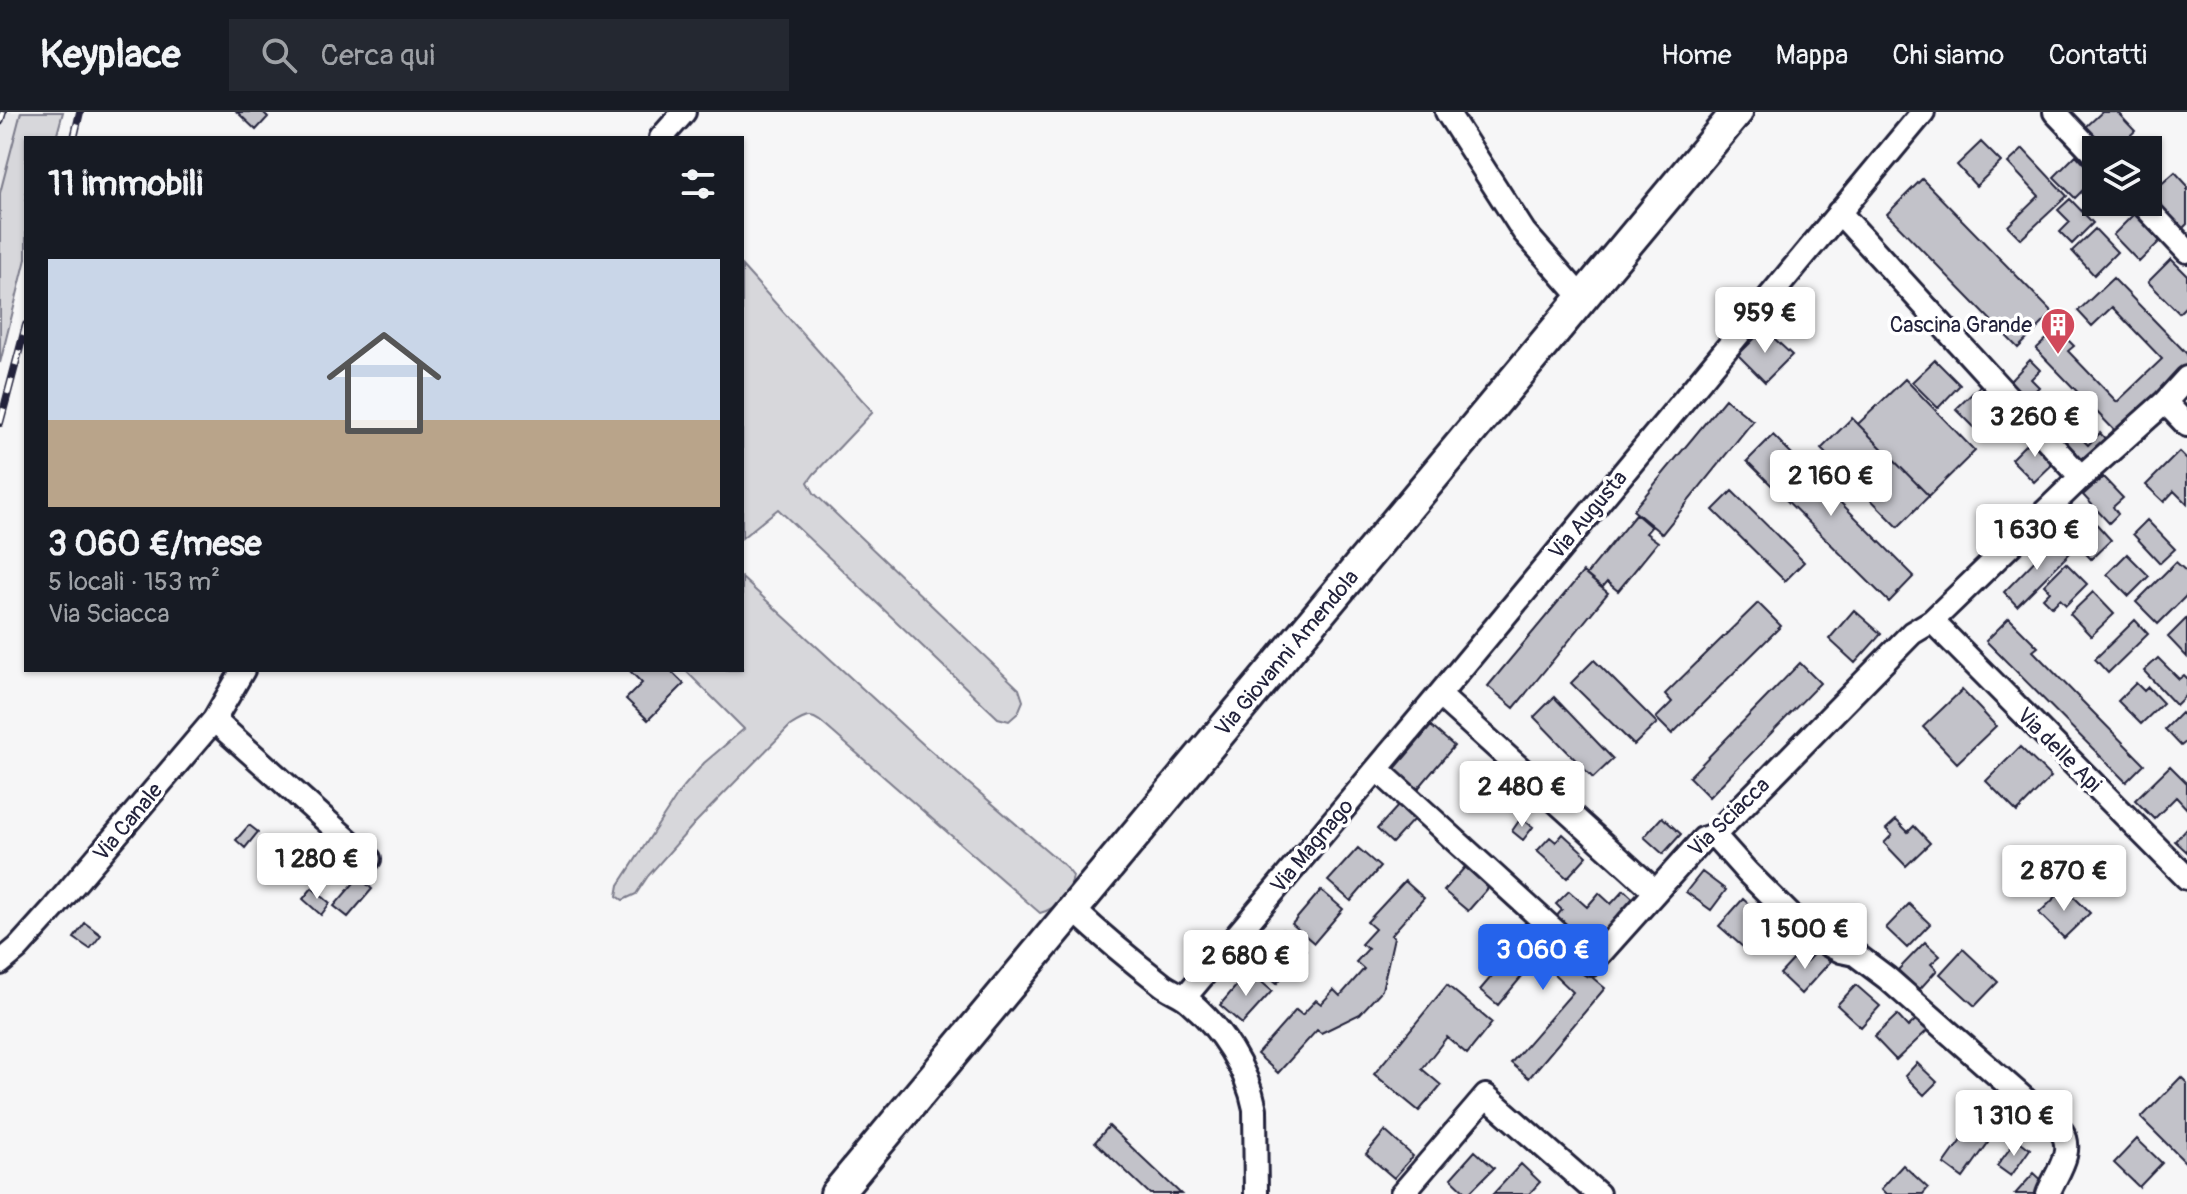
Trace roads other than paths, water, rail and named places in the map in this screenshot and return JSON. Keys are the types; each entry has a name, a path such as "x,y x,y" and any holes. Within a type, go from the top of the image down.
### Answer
{"main road":[{"name":"Via Giovanni Amendola","path":"836,1194 1737,112"}],"street":[{"path":"663,136 684,112"},
{"path":"1447,112 1524,232 1582,298"},
{"name":"Via Augusta","path":"1439,695 1923,112"},
{"path":"2055,112 2082,140"},
{"path":"1839,212 2081,477"},
{"path":"2154,216 2187,251"},
{"name":"Via Sciacca","path":"1377,769 1591,964 1703,839 1714,835 1912,633 1932,621 2187,378"},
{"path":"2165,402 2187,425"},
{"name":"Via delle Api","path":"1932,621 2187,878"},
{"name":"Via Canale","path":"0,963 18,948 65,896 214,720 242,672"},
{"path":"1439,695 1655,891"},
{"name":"Via Magnago","path":"1185,997 1439,695"},
{"path":"214,720 369,859"},
{"path":"1714,835 1799,923 1827,944 1855,954 1887,978 2062,1132 2066,1137 2067,1151 2048,1194"},
{"path":"1074,910 1166,988 1185,997 1218,1031 1240,1066 1255,1109 1256,1194"},
{"path":"1402,1194 1486,1096 1598,1194"}],"railway":[{"path":"0,122 3,112"},
{"path":"74,136 80,112"},
{"path":"0,423 24,333"}],"place":[{"name":"Cascina Grande","path":"2058,356"}]}
